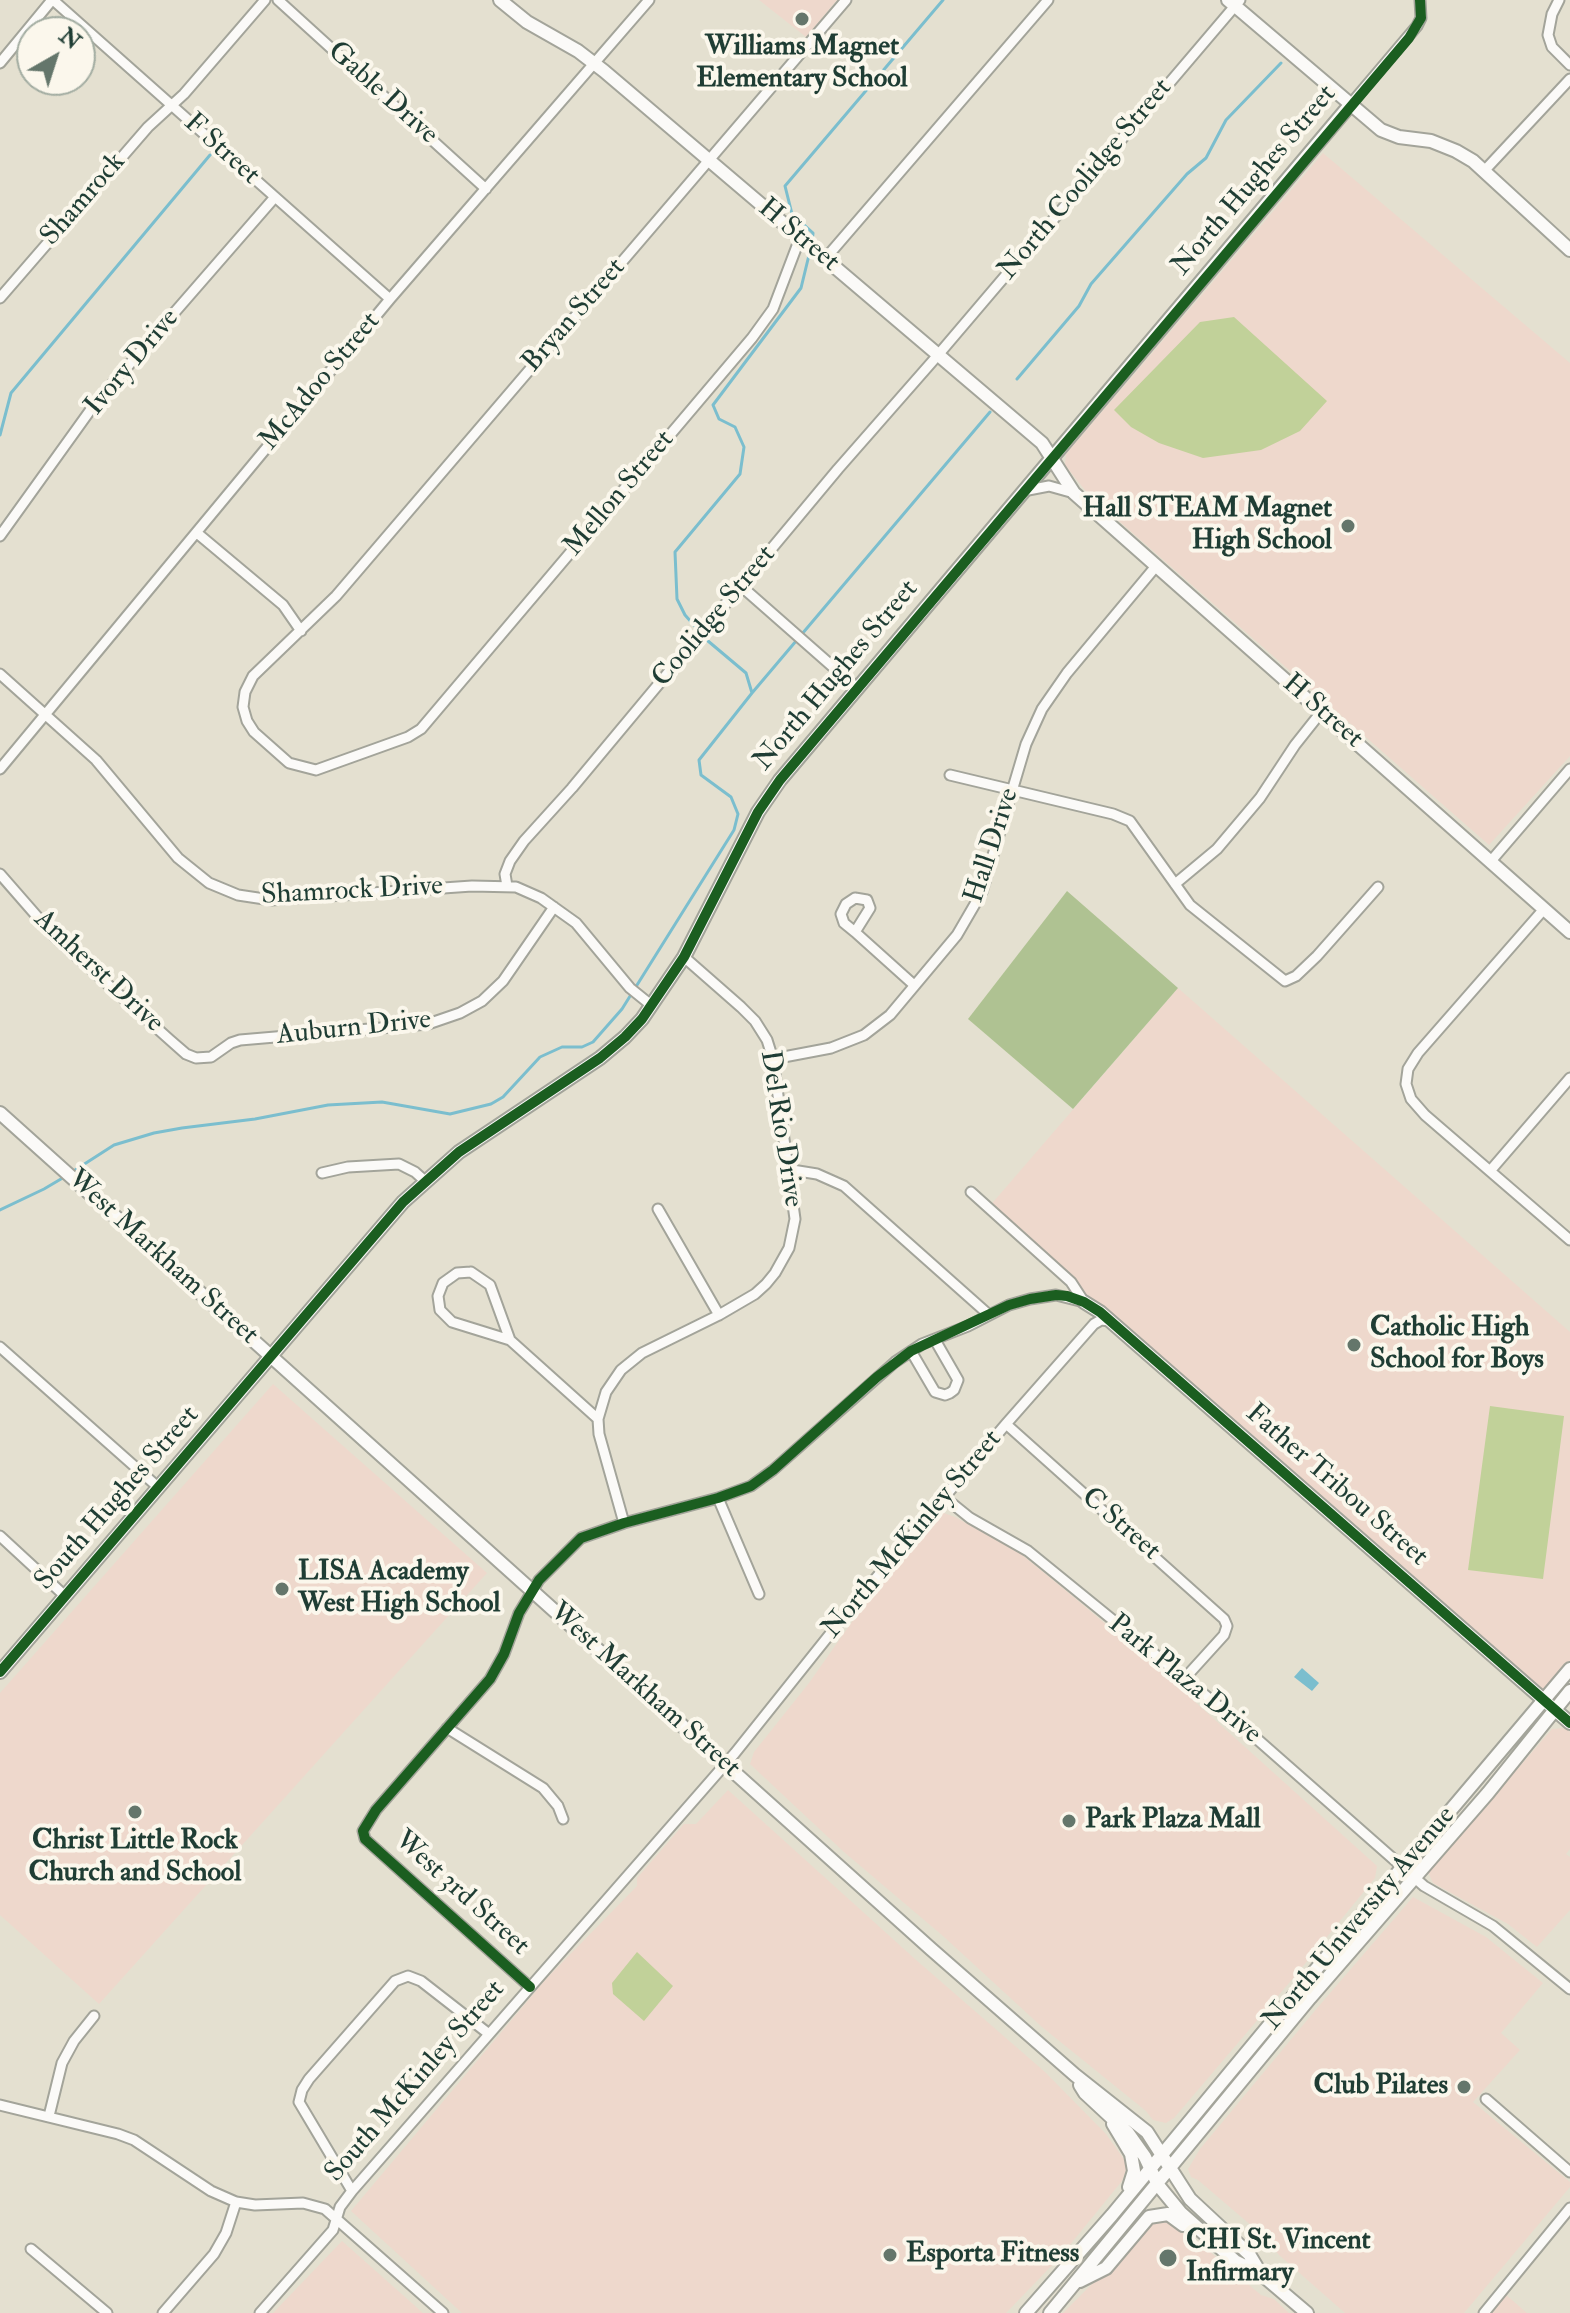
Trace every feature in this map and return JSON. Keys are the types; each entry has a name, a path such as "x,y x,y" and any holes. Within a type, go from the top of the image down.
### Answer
{"street":[{"path":"0,63 52,0"},
{"name":"F Street","path":"52,0 390,299"},
{"path":"171,105 265,0"},
{"name":"Gable Drive","path":"278,0 486,189"},
{"name":"H Street","path":"500,0 527,22 594,63 1042,443 1074,493 1570,932"},
{"name":"McAdoo Street","path":"0,769 390,299 649,0"},
{"name":"Bryan Street","path":"415,734 316,770 289,763 269,747 247,721 243,707 245,692 253,676 336,596 846,0"},
{"path":"823,257 1048,0"},
{"name":"North Hughes Street","path":"271,1357 403,1202 425,1181 459,1152 600,1058 625,1037 684,957 765,800 1417,26 1421,18 1420,0"},
{"path":"1559,0 1552,14 1548,35 1552,47 1570,65"},
{"path":"1234,2 1381,130 1393,136 1431,141 1456,151 1485,170 1570,250"},
{"name":"North Coolidge Street","path":"938,355 1234,2"},
{"path":"1485,170 1570,79"},
{"name":"Shamrock","path":"0,298 148,127 171,105"},
{"name":"Ivory Drive","path":"0,536 94,405 275,197"},
{"name":"Mellon Street","path":"415,734 752,338 773,309 803,240"},
{"name":"Coolidge Street","path":"507,886 505,874 513,854 938,355"},
{"path":"1023,491 1049,486 1074,493"},
{"path":"197,533 283,605 301,631"},
{"name":"Hall Drive","path":"773,1059 831,1048 856,1039 890,1015 957,935 976,906 1029,734 1042,709 1067,673 1157,565"},
{"path":"741,586 857,688"},
{"name":"Shamrock Drive","path":"0,674 104,768 184,864 223,890 255,899 288,900 507,886 533,894 576,923 630,988 651,1005"},
{"path":"1175,884 1217,849 1260,798 1322,711"},
{"path":"1491,861 1570,769"},
{"path":"950,775 1113,814 1130,821 1190,905 1285,981 1296,976 1317,956 1378,887"},
{"name":"Amherst Drive","path":"0,874 55,937 186,1054 204,1058"},
{"name":"Auburn Drive","path":"204,1058 240,1040 428,1024 460,1013 482,1001 503,981 554,907"},
{"path":"1544,909 1418,1053 1406,1075 1407,1092 1416,1106 1570,1240"},
{"path":"855,932 914,985"},
{"name":"Del Rio Drive","path":"598,1419 606,1392 631,1361 755,1294 783,1261 795,1219 773,1059 767,1040 755,1021 684,957"},
{"path":"1490,1171 1570,1078"},
{"name":"West Markham Street","path":"0,1113 1075,2075 1147,2132 1190,2199 1249,2254 1261,2274"},
{"path":"322,1173 348,1167 399,1164 425,1181"},
{"path":"786,1169 817,1174 844,1186 988,1314"},
{"path":"971,1192 1071,1282 1084,1302"},
{"path":"658,1209 719,1315"},
{"path":"510,1340 494,1292 485,1279 464,1271 445,1280 438,1296 440,1310 446,1318 510,1340 598,1419 601,1450 624,1523"},
{"path":"563,1819 558,1806 543,1788 447,1728 498,1667 519,1613 532,1590 567,1549 581,1538 718,1498 764,1478 886,1369 911,1351 988,1314 1043,1296 1067,1296 1084,1302"},
{"name":"Father Tribou Street","path":"1084,1302 1110,1321 1570,1723"},
{"name":"North McKinley Street","path":"726,1763 1006,1424 1094,1324 1101,1320 1110,1321"},
{"path":"911,1351 935,1392 945,1395 954,1390 958,1380 935,1340"},
{"path":"0,1347 159,1488"},
{"name":"South Hughes Street","path":"0,1672 271,1357"},
{"name":"C Street","path":"1006,1424 1224,1619 1226,1630 1185,1678"},
{"name":"Park Plaza Drive","path":"944,1497 970,1518 1028,1551 1185,1678 1414,1877"},
{"path":"718,1498 759,1594"},
{"path":"0,1536 65,1596"},
{"name":"North University Avenue","path":"1050,2313 1414,1877 1488,1793 1570,1669"},
{"name":"North University Avenue","path":"1026,2313 1403,1868 1549,1705 1570,1691"},
{"name":"West 3rd Street","path":"447,1728 376,1810 364,1826 363,1834 530,1987"},
{"name":"South McKinley Street","path":"260,2313 333,2230 340,2207 352,2191 726,1763"},
{"path":"1414,1877 1493,1926 1570,1989"},
{"path":"352,2191 299,2102 309,2079 395,1981 408,1976 421,1981 489,2034"},
{"path":"49,2116 62,2063 74,2041 94,2016"},
{"name":"West Markham Street","path":"1075,2075 1085,2093 1128,2133 1145,2157 1158,2185 1181,2213 1235,2261 1261,2274 1307,2313"},
{"path":"1486,2099 1570,2172"},
{"path":"0,2105 90,2125 134,2140 211,2191 236,2202 255,2205 303,2203 325,2209 443,2313"},
{"path":"1106,2112 1131,2154 1134,2171 1118,2207"},
{"path":"163,2313 220,2244 236,2202"},
{"path":"1484,2313 1570,2208"},
{"path":"1074,2285 1106,2268 1149,2217 1159,2215 1168,2214 1175,2218 1218,2253 1235,2261"},
{"path":"31,2249 107,2313"}],"shaded area":[{"name":"Williams Magnet Elementary School","path":"759,0 837,0 806,37"},
{"name":"Hall STEAM Magnet High School","path":"1323,153 1570,363 1570,756 1489,845 1088,494 1065,465 1066,454"},
{"name":"Catholic High School for Boys","path":"1178,988 1570,1332 1570,1671 1544,1700 1080,1293 988,1208"},
{"path":"273,1384 487,1573 99,2004 0,1915 0,1693"},
{"name":"Park Plaza Mall","path":"941,1512 1021,1554 1153,1664 1377,1866 1375,1878 1295,1976 1174,2118 1166,2123 1153,2120 1146,2111 1042,2027 943,1936 844,1852 750,1764 754,1752 809,1683 856,1616"},
{"path":"1565,1728 1570,1732 1570,1849 1566,1854 1570,1857 1570,1910 1537,1947 1508,1924 1433,1883 1428,1872 1552,1729"},
{"path":"728,1790 1045,2072 1106,2134 1126,2162 1122,2181 1060,2257 1006,2313 462,2313 351,2211 546,1979 637,1886 637,1878 684,1824 696,1824"},
{"path":"1413,1897 1486,1937 1543,1983 1501,2033 1520,2050 1473,2102 1570,2182 1570,2187 1464,2313 1345,2313 1279,2255 1260,2233 1191,2177 1188,2169 1200,2149"},
{"name":"CHI St. Vincent Infirmary","path":"1161,2218 1177,2224 1261,2295 1274,2299 1289,2313 1063,2313 1149,2222"},
{"path":"342,2241 423,2313 273,2313"},
{"path":"1505,2294 1527,2313 1489,2313"}],"green space":[{"path":"1234,317 1327,401 1300,431 1261,450 1203,458 1159,443 1131,427 1114,410 1200,322"},
{"path":"1067,891 1178,988 1073,1109 968,1019"},
{"path":"1490,1406 1564,1416 1543,1579 1468,1570"},
{"path":"637,1952 673,1986 644,2021 613,1994 612,1983"}],"water":[{"path":"1302,1668 1319,1683 1312,1691 1294,1677"}],"waterway":[{"path":"812,243 813,233 792,214 785,186 943,0"},
{"path":"1017,379 1079,306 1091,284 1187,174 1206,158 1226,120 1281,63"},
{"path":"0,435 11,393 210,155"},
{"path":"72,1172 114,1145 182,1128 255,1119 328,1105 382,1102 450,1114 491,1104 503,1097 540,1057 562,1047 582,1047 593,1042 622,1009 734,830 738,814 731,797 701,775 699,760 752,693 746,673 708,641 685,615 677,599 675,552 740,474 744,447 735,427 719,419 713,405 801,288 810,251"},
{"path":"752,693 990,412"},
{"path":"0,1210 66,1176"}],"cycle path":[{"path":"0,1672 403,1202 459,1152 600,1058 642,1019 684,957 758,812 780,780 1409,38 1421,18 1420,0"},
{"path":"530,1987 365,1839 363,1831 376,1810 490,1679 504,1654 519,1613 539,1580 581,1538 751,1486 911,1351 1009,1305 1030,1299 1067,1296 1100,1312 1570,1723"}],"place":[{"name":"Williams Magnet Elementary School","path":"802,19"},
{"name":"Hall STEAM Magnet High School","path":"1348,526"},
{"name":"Catholic High School for Boys","path":"1354,1345"},
{"name":"LISA Academy West High School","path":"282,1589"},
{"name":"Christ Little Rock Church and School","path":"135,1812"},
{"name":"Park Plaza Mall","path":"1069,1821"},
{"name":"Club Pilates","path":"1464,2087"},
{"name":"Esporta Fitness","path":"890,2255"},
{"name":"CHI St. Vincent Infirmary","path":"1168,2258"}]}
